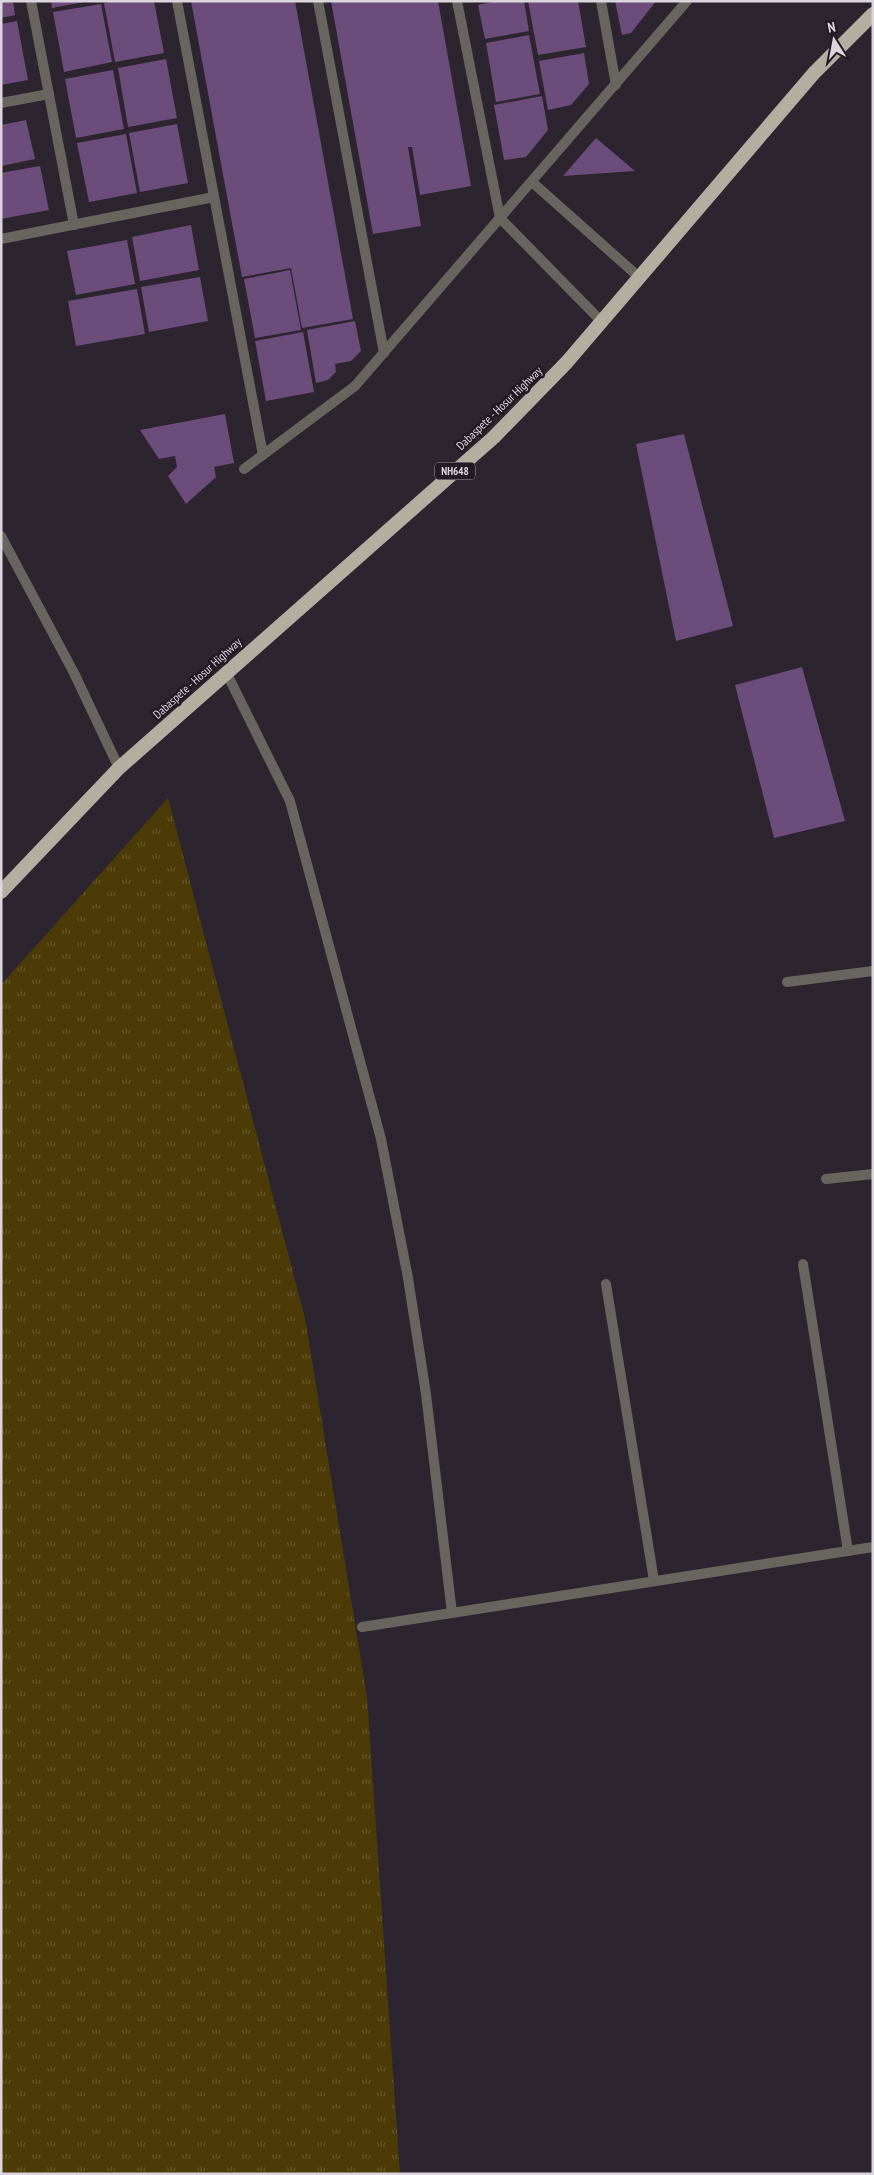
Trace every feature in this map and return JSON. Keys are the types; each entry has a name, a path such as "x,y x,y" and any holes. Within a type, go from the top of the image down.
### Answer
{"highway":[{"name":"Dabaspete - Hosur Highway","path":"1,892 119,768 494,437 567,362 814,73 873,14"}],"street":[{"path":"31,1 74,225"},
{"path":"177,1 263,455"},
{"path":"318,1 384,353"},
{"path":"457,1 500,218 602,322"},
{"path":"601,1 616,85"},
{"path":"244,469 355,386 688,1"},
{"path":"1,103 49,94"},
{"path":"532,182 640,278"},
{"path":"1,239 214,197"},
{"path":"1,536 74,673 119,768"},
{"path":"226,672 290,801 381,1139 408,1278 426,1394 452,1613"},
{"path":"787,982 873,971"},
{"path":"826,1179 873,1174"},
{"path":"803,1264 848,1551"},
{"path":"606,1284 654,1581"},
{"path":"362,1627 873,1547"}],"green space":[{"path":"168,798 305,1318 367,1697 400,2174 1,2174 1,985"}],"building":[{"path":"1,1 13,1 15,15 1,18"},
{"path":"51,1 84,1 84,2 52,8"},
{"path":"114,1 154,1 164,53 115,62 104,3"},
{"path":"191,1 295,1 353,319 302,328 291,268 242,277"},
{"path":"331,1 438,1 471,186 420,195 412,147 408,147 421,226 373,234"},
{"path":"496,1 524,1 529,31 485,39 478,5"},
{"path":"528,1 578,1 586,47 538,55"},
{"path":"615,1 656,1 631,33 622,35"},
{"path":"101,4 112,62 64,72 53,12"},
{"path":"17,21 28,80 1,85 1,24"},
{"path":"529,35 540,94 496,102 486,43"},
{"path":"584,53 589,84 571,105 548,110 539,61"},
{"path":"166,59 177,118 128,127 118,68"},
{"path":"113,70 124,129 76,138 65,79"},
{"path":"542,96 548,130 526,157 504,160 494,105"},
{"path":"26,120 35,159 1,166 1,125"},
{"path":"177,124 188,183 140,192 129,133"},
{"path":"126,134 137,193 89,202 77,143"},
{"path":"596,138 635,171 563,176"},
{"path":"40,166 49,210 1,219 1,173"},
{"path":"191,225 199,270 140,281 132,237"},
{"path":"127,240 135,284 76,295 67,251"},
{"path":"290,270 301,330 255,338 244,279"},
{"path":"200,277 208,321 149,332 141,287"},
{"path":"137,289 145,334 76,346 68,301"},
{"path":"355,321 361,351 351,361 335,364 336,372 328,380 316,383 307,330"},
{"path":"303,332 314,392 266,401 255,341"},
{"path":"225,414 234,463 214,467 216,477 186,504 168,476 177,467 175,456 159,459 140,430"},
{"path":"684,434 733,626 676,641 636,444"},
{"path":"802,667 845,821 774,838 735,685"}]}
